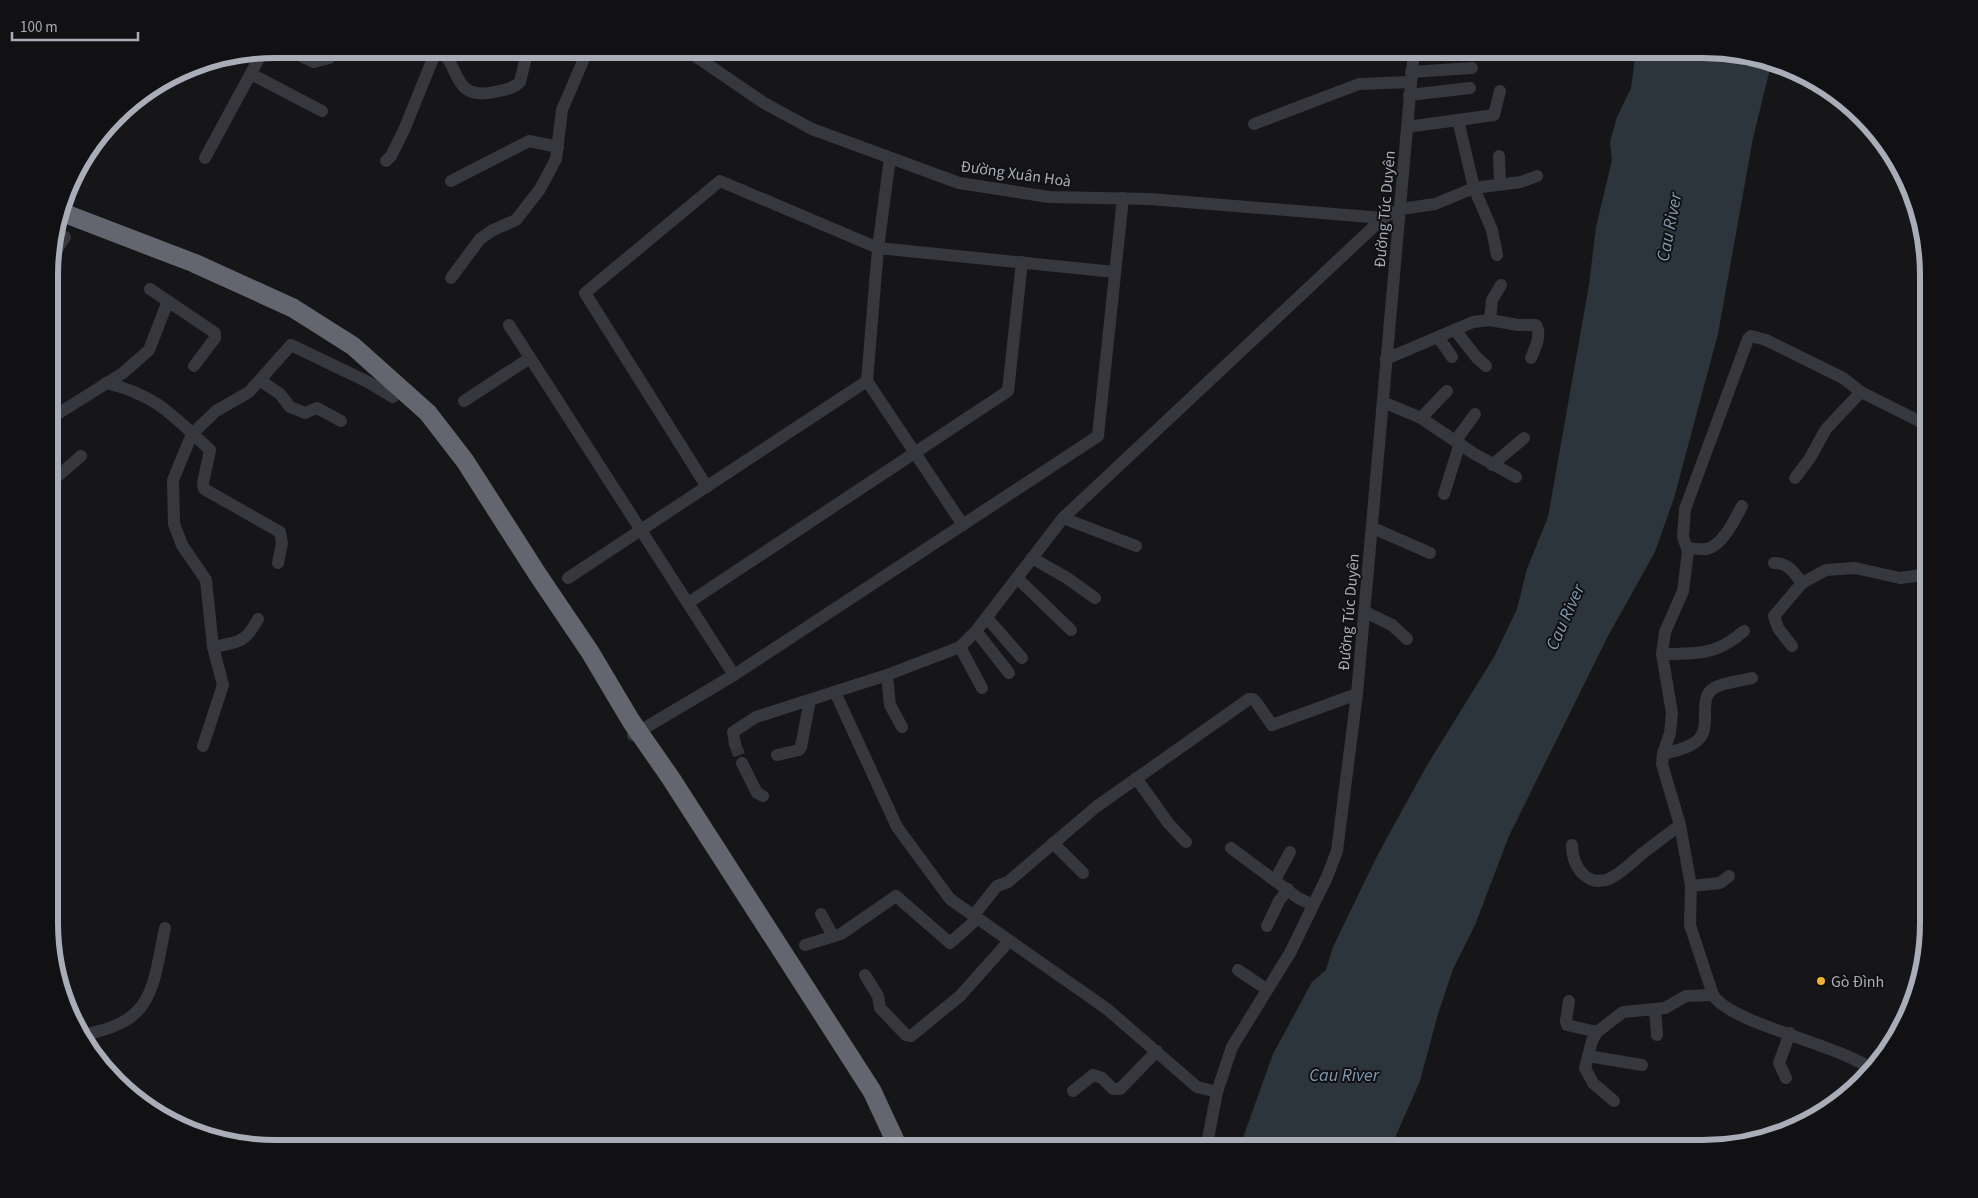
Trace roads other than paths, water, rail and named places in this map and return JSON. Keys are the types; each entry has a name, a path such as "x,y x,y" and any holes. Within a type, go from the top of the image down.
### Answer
{"highway":[{"path":"66,214 194,263 292,308 353,346 428,413 465,461 590,652 635,734 865,1096 886,1140"},
{"path":"63,230 185,270 283,312 316,330 391,388 440,439 872,1091 895,1140"}],"street":[{"path":"206,158 259,58"},
{"path":"305,58 314,62 329,58"},
{"path":"386,161 392,156 408,121 428,76 433,58"},
{"path":"445,58 461,85 481,94 508,89 520,82 526,58"},
{"path":"451,278 480,239 492,230 516,220 526,210 549,172 558,147 562,110 582,58"},
{"name":"Đường Xuân Hoà","path":"698,58 764,103 812,129 959,183 1049,197 1123,198 1383,218"},
{"name":"Đường Túc Duyên","path":"1208,1140 1217,1092 1232,1047 1290,952 1337,851 1357,694 1365,612 1413,58"},
{"path":"1254,124 1358,84 1472,68"},
{"path":"250,74 322,111"},
{"path":"1409,95 1470,88"},
{"path":"1407,127 1494,115 1500,91"},
{"path":"1458,120 1474,188 1492,230 1497,256"},
{"path":"451,181 529,141 558,147"},
{"path":"1499,156 1500,184"},
{"path":"890,158 878,248 867,381 962,526"},
{"path":"735,744 733,732 752,719 887,675 960,647 976,632 1063,518 1383,218 1401,208 1435,204 1474,188 1521,182 1537,176"},
{"path":"707,487 585,294 720,181 878,248 1115,272"},
{"path":"635,734 734,675 1098,436 1123,198"},
{"path":"688,603 1008,391 1022,262"},
{"path":"1490,320 1492,300 1501,285"},
{"path":"150,289 215,334 215,338 194,366"},
{"path":"58,414 123,373 149,350 168,302"},
{"path":"1386,359 1473,322 1490,320 1518,325 1536,325 1538,330 1531,358"},
{"path":"509,325 734,675"},
{"path":"1455,330 1477,358 1486,366"},
{"path":"1867,1067 1844,1053 1745,1018 1720,1003 1713,995 1690,925 1691,886 1680,825 1662,764 1663,754 1670,733 1672,713 1662,654 1665,632 1683,591 1687,548 1683,537 1685,509 1748,339 1751,336 1766,340 1843,378 1861,392 1920,422"},
{"path":"1438,337 1452,357"},
{"path":"203,746 222,685 214,647 206,580 182,544 174,524 172,503 173,480 192,434 216,411 249,392 261,381 277,358 291,345 368,382 393,397"},
{"path":"464,401 530,358"},
{"path":"261,381 280,394 290,407 305,413 317,408 341,420"},
{"path":"568,578 867,381"},
{"path":"106,383 130,388 148,397 210,450 203,483 204,489 280,532 282,542 278,563"},
{"path":"1421,418 1447,391"},
{"path":"1795,478 1810,458 1826,429 1861,392"},
{"path":"1383,402 1421,418 1492,465 1516,477"},
{"path":"1444,494 1458,441 1475,414"},
{"path":"1492,465 1524,438"},
{"path":"58,476 81,456"},
{"path":"1687,548 1702,550 1713,547 1734,521 1742,506"},
{"path":"1063,518 1136,546"},
{"path":"1373,528 1430,552"},
{"path":"1032,558 1067,578 1095,598"},
{"path":"1774,563 1785,564 1790,567 1802,583"},
{"path":"1792,646 1778,628 1774,616 1802,583 1826,570 1855,568 1895,578 1920,575"},
{"path":"1017,578 1071,630"},
{"path":"1365,612 1392,624 1407,639"},
{"path":"987,618 1022,658"},
{"path":"214,647 243,641 250,634 258,619"},
{"path":"1662,654 1712,651 1729,643 1744,631"},
{"path":"976,632 1009,672"},
{"path":"960,647 982,688"},
{"path":"887,675 890,705 902,727"},
{"path":"1663,754 1690,746 1699,740 1704,732 1708,696 1714,688 1752,678"},
{"path":"835,692 900,832 950,899 1107,1009 1198,1086 1217,1092"},
{"path":"804,945 845,932 896,896 950,943 975,918 997,886 1008,882 1053,843 1136,778 1249,700 1253,699 1256,702 1272,725 1357,694"},
{"path":"777,755 798,750 801,747 810,700"},
{"path":"742,762 757,793 763,796"},
{"path":"1136,778 1169,824 1186,842"},
{"path":"1572,845 1572,855 1580,870 1591,879 1597,881 1618,875 1680,825"},
{"path":"1053,843 1083,873"},
{"path":"1231,848 1313,905"},
{"path":"1275,880 1290,852"},
{"path":"1691,886 1720,883 1729,876"},
{"path":"1267,926 1279,901 1288,889"},
{"path":"821,914 833,936"},
{"path":"87,1033 116,1027 138,1012 151,990 166,928"},
{"path":"865,975 878,996 880,1008 906,1035 911,1036 960,996 1009,940"},
{"path":"1238,970 1266,989"},
{"path":"1614,1101 1587,1075 1585,1068 1592,1041 1597,1032 1623,1012 1669,1006 1686,996 1713,995"},
{"path":"1569,1001 1567,1025 1597,1032"},
{"path":"1655,1008 1657,1035"},
{"path":"1786,1078 1779,1063 1790,1033"},
{"path":"1073,1091 1093,1074 1102,1078 1113,1089 1120,1089 1157,1051"},
{"path":"1588,1056 1642,1065"}],"water":[{"name":"Cau River","path":"1635,58 1732,59 1770,68 1753,138 1718,334 1674,498 1655,552 1608,636 1509,836 1475,925 1453,969 1438,1014 1420,1081 1394,1140 1242,1140 1273,1054 1312,982 1326,970 1333,947 1377,856 1426,767 1494,657 1517,609 1527,569 1548,517 1589,285 1596,227 1612,160 1610,142 1617,117 1631,88"}],"tunnel":[{"path":"735,744 742,763"}],"place":[{"name":"Gò Đình","path":"1821,981"}]}
